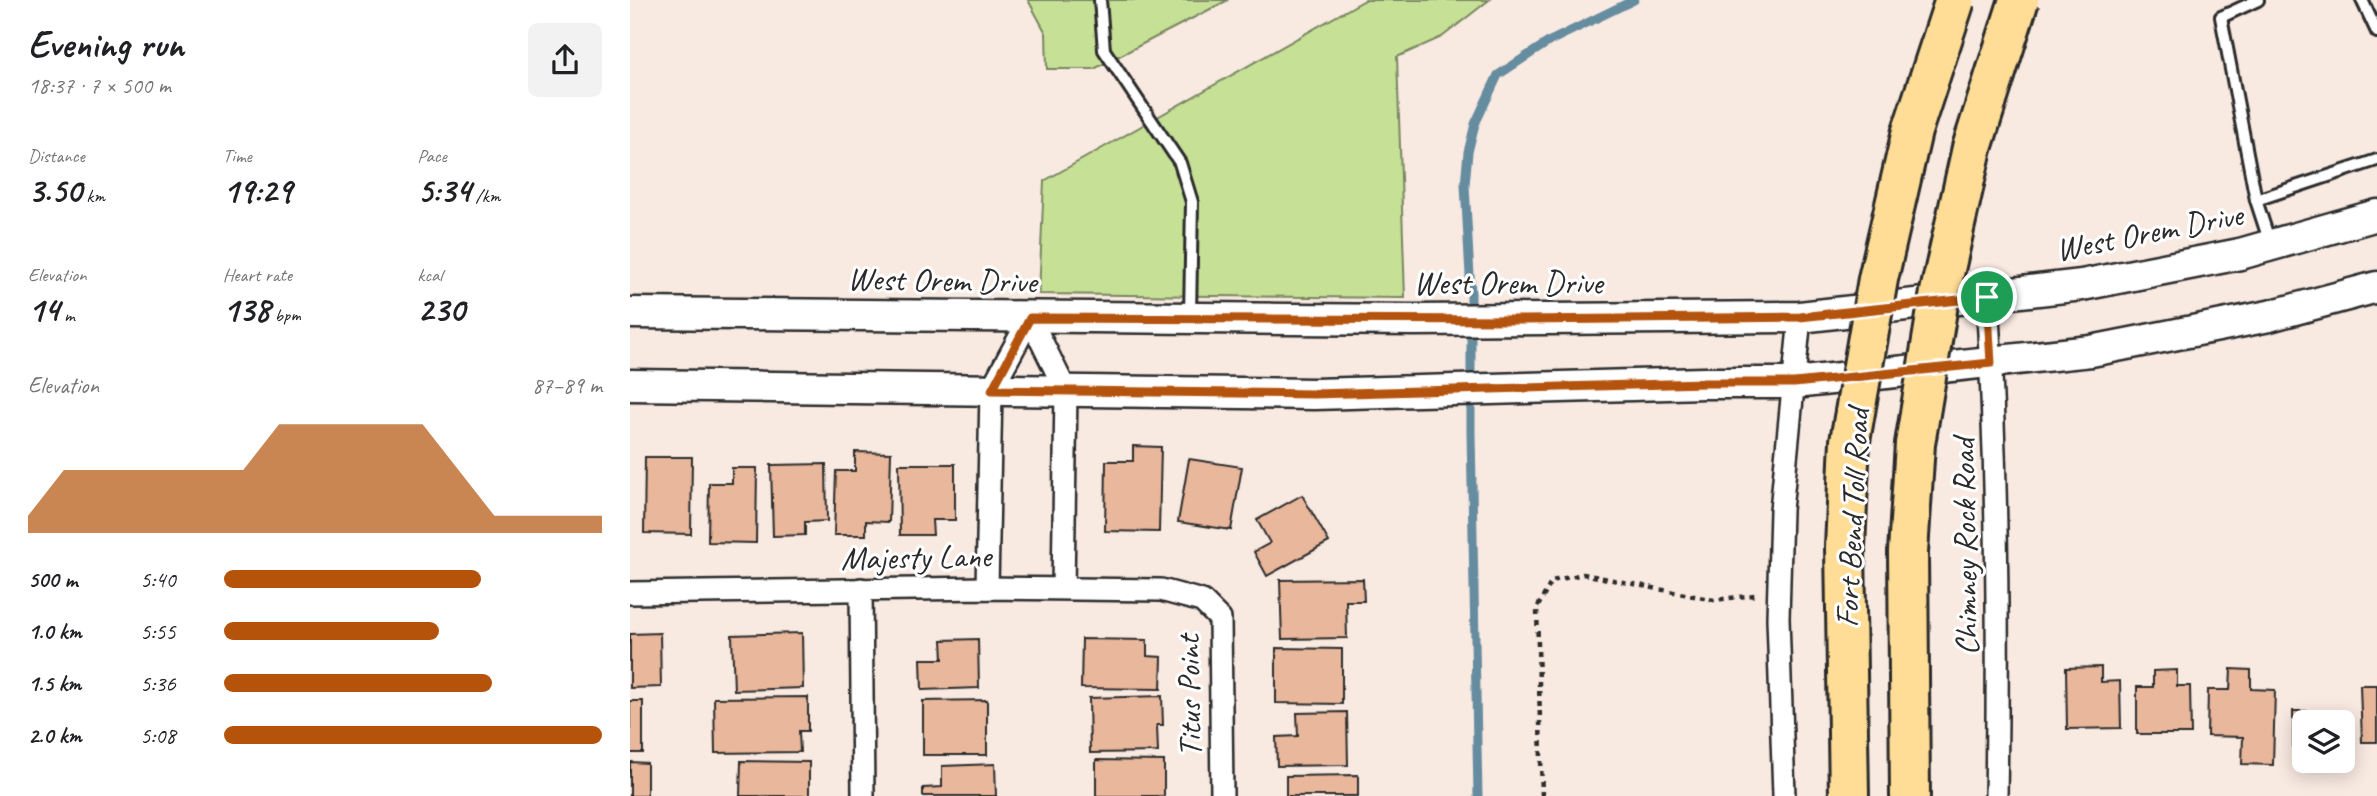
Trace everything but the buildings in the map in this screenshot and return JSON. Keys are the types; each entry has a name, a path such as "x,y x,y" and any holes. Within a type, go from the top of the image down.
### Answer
{"highway":[{"name":"Fort Bend Toll Road","path":"1849,796 1845,547 1850,441 1878,279 1912,131 1955,0"},
{"name":"Fort Bend Toll Road","path":"1910,796 1908,552 1915,444 1940,292 1972,148 2019,0"}],"main road":[{"name":"West Orem Drive","path":"630,313 1415,320 1800,317 2082,285 2240,254 2377,215"},
{"path":"630,385 1314,394 1794,383 2091,351 2241,322 2377,287"}],"street":[{"name":"Chimney Rock Road","path":"1987,297 1995,445 1999,643 1996,796"},
{"path":"1784,796 1778,618 1781,510 1800,317"},
{"path":"987,588 992,390 1030,318"},
{"path":"1030,318 1066,391 1063,588"},
{"name":"Majesty Lane","path":"630,593 1063,588 1161,590 1202,601"},
{"path":"861,590 863,796"},
{"name":"Titus Point","path":"1202,601 1220,619 1223,796"}],"lane":[{"path":"1100,0 1104,50 1180,163 1192,202 1190,319"},
{"path":"2258,0 2221,18 2256,200 2271,245"},
{"path":"2362,0 2377,32"},
{"path":"2256,200 2377,160"}],"path":[{"path":"1542,796 1536,608 1552,581 1583,574 1714,600 1752,597 1779,580"}],"green space":[{"path":"1028,0 1228,0 1094,69 1047,69 1046,33"},
{"path":"1365,0 1489,0 1442,37 1397,57 1405,298 1039,294 1044,181"}],"waterway":[{"path":"1478,796 1471,294 1465,185 1468,152 1475,124 1498,75 1550,41 1634,0"}],"route":[{"path":"1987,297 1991,363 1794,383 1314,394 992,390 1030,318 1523,320 1800,317 1987,297"}]}
